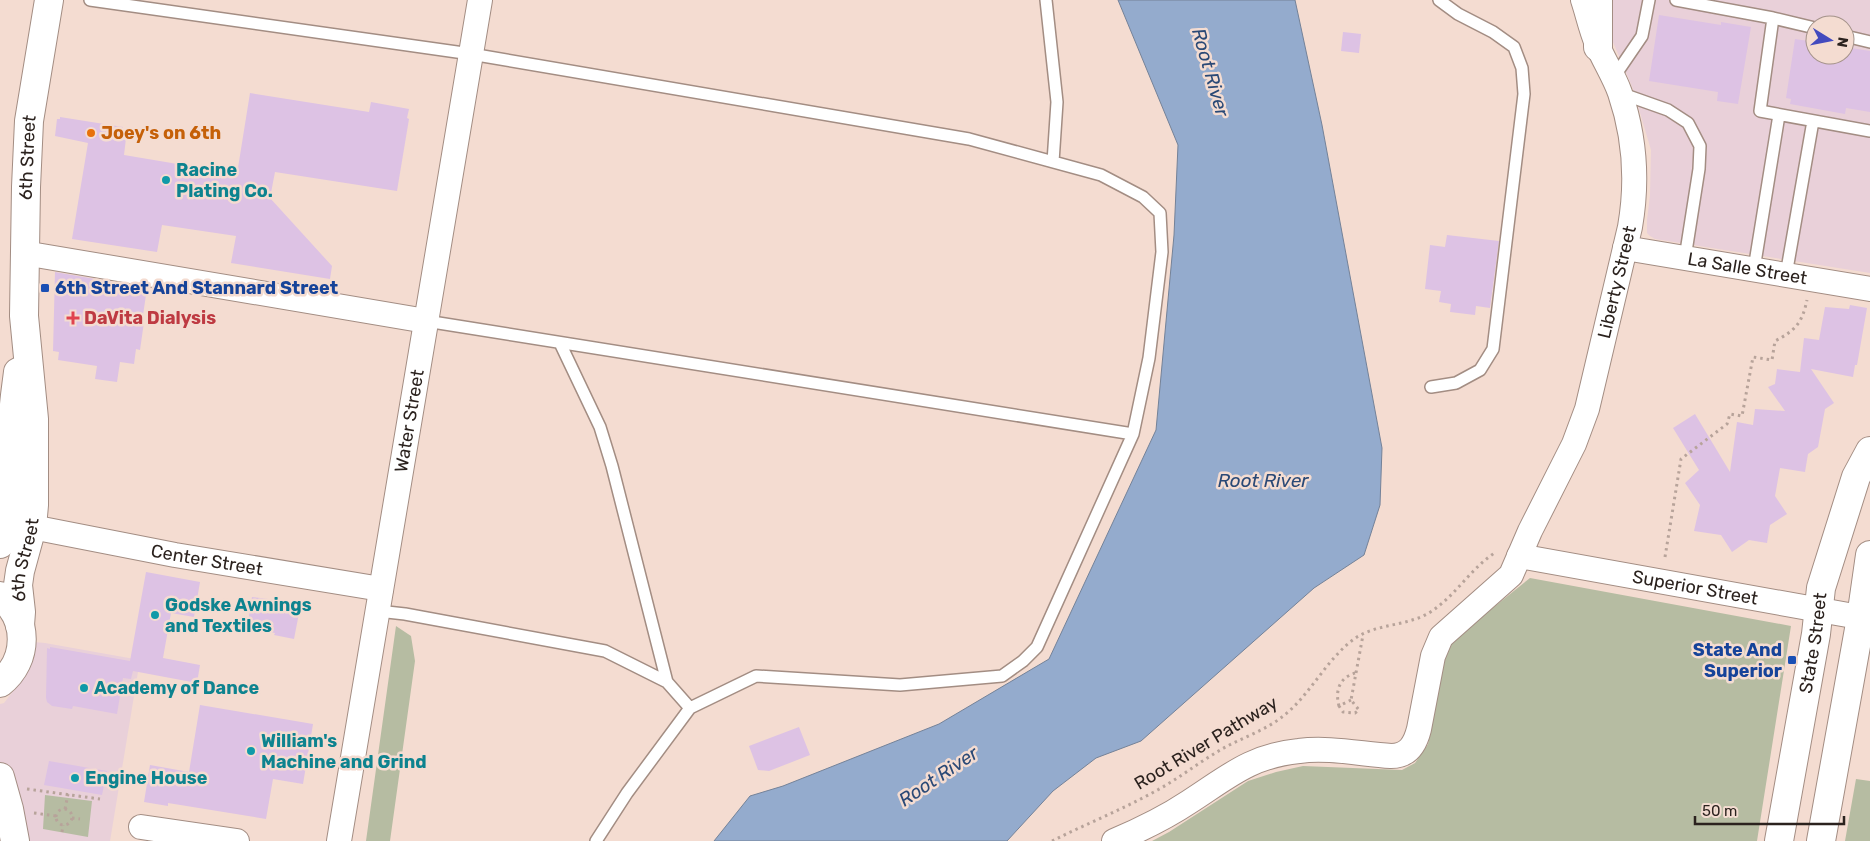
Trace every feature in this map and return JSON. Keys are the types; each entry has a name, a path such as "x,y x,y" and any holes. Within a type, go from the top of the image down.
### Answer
{"street":[{"name":"6th Street","path":"0,683 13,669 22,648 18,586 20,571 32,527 34,420 24,316 24,253 29,121 48,0"},
{"name":"Water Street","path":"339,841 480,0"},
{"name":"Liberty Street","path":"1114,841 1171,813 1238,769 1268,757 1300,750 1391,756 1400,756 1407,752 1418,734 1433,656 1441,637 1511,575 1511,552 1530,531 1574,444 1587,409 1634,205 1634,162 1628,119 1617,85 1598,47 1583,0"},
{"path":"1598,0 1598,47"},
{"name":"La Salle Street","path":"1625,248 1870,289"},
{"path":"24,253 426,321"},
{"name":"6th Street","path":"0,544 7,525 12,482 12,419 24,316"},
{"name":"State Street","path":"1780,841 1814,644 1821,588 1856,477 1870,451"},
{"name":"Center Street","path":"32,527 175,554 379,600"},
{"name":"Superior Street","path":"1511,552 1818,611 1866,618"},
{"path":"1821,841 1866,618 1870,555"},
{"path":"0,596 11,606 20,625"},
{"path":"0,777 15,841"},
{"path":"148,832 237,841"}],"lane":[{"path":"90,0 471,54 969,139 1101,175 1143,197 1160,214 1162,252 1149,358 1133,434 1037,647 1023,661 1002,676 900,685 756,676 690,708 627,793 596,841"},
{"path":"1046,0 1056,102 1053,162"},
{"path":"1430,387 1456,383 1480,370 1493,349 1524,94 1522,68 1514,47 1493,32 1458,14 1439,0"},
{"path":"1649,0 1642,36 1617,85 1668,110 1688,123 1700,146 1699,170 1685,258"},
{"path":"1676,0 1805,26"},
{"path":"1774,18 1760,111 1870,131"},
{"path":"1855,38 1870,42"},
{"path":"1754,269 1779,115"},
{"path":"1786,275 1812,121"},
{"path":"426,321 1133,434"},
{"path":"560,343 600,427 667,682"},
{"path":"379,600 405,614 604,650 667,682 690,708"}],"path":[{"path":"1665,557 1681,458 1727,424 1730,414 1742,416 1753,357 1772,360 1775,340 1789,334 1798,324 1804,312 1807,297"},
{"name":"Root River Pathway","path":"1052,841 1161,788 1204,759 1276,721 1299,701 1348,644 1363,634 1407,622 1431,612 1473,570 1511,552"},
{"path":"1355,674 1341,681 1336,696 1343,712 1355,713 1359,710 1351,700 1363,634"},
{"path":"1339,706 1351,700"},
{"path":"27,789 100,799"},
{"path":"65,809 68,794"},
{"path":"65,809 58,811 56,816 58,823 68,824 72,818"},
{"path":"65,809 71,814 72,818"},
{"path":"34,813 56,816"},
{"path":"72,818 80,820"},
{"path":"62,832 63,825"}],"shaded area":[{"path":"1604,0 1870,0 1870,273 1655,239 1650,236 1647,233 1647,220 1650,195 1651,150 1633,89 1607,28"},
{"path":"34,642 140,660 110,841 0,841 0,704 4,703 27,673"}],"green space":[{"path":"1530,578 1791,626 1757,841 1152,841 1248,781 1276,772 1303,766 1402,770 1415,763 1428,744 1447,649 1459,635"},
{"path":"396,626 411,636 415,661 390,841 366,841"},
{"path":"1856,779 1870,781 1870,841 1845,841"},
{"path":"45,795 92,801 88,837 43,829"}],"water":[{"name":"Root River","path":"1118,0 1295,0 1322,125 1382,448 1380,505 1364,555 1314,588 1141,741 1096,758 1053,791 1007,841 714,841 750,796 783,786 939,724 1049,659 1156,430 1174,235 1178,145"}],"building":[{"path":"1659,15 1721,25 1721,22 1751,27 1738,104 1717,101 1718,92 1649,81"},
{"path":"1343,32 1361,34 1359,53 1341,51"},
{"path":"1795,39 1805,40 1805,65 1855,65 1855,49 1870,51 1870,112 1846,108 1845,114 1790,104 1791,99 1786,98"},
{"name":"Racine Plating Co.","path":"250,93 369,112 371,102 409,109 397,191 275,172 270,198 332,266 330,279 231,263 236,236 162,225 157,252 72,239 88,143 55,136 57,119 60,119 60,117 123,127 123,129 127,130 124,155 237,174"},
{"path":"1447,235 1499,241 1490,308 1476,306 1475,315 1450,312 1451,304 1439,302 1441,291 1425,289 1430,245 1445,247"},
{"path":"55,272 147,288 140,350 136,349 134,364 120,362 117,382 95,379 97,366 58,360 59,352 53,351"},
{"path":"1850,305 1867,308 1857,365 1855,365 1853,377 1811,369 1834,403 1825,409 1818,447 1808,454 1805,472 1780,468 1775,496 1787,514 1770,525 1767,543 1749,540 1732,552 1721,535 1694,531 1700,505 1685,483 1699,470 1673,428 1695,414 1730,472 1737,422 1753,425 1755,409 1785,411 1768,387 1775,384 1777,369 1800,372 1804,338 1819,340 1825,307 1849,309"},
{"path":"146,572 200,582 194,617 171,613 163,658 200,665 197,683 133,671 131,679 123,678 117,714 73,706 72,709 52,706 47,702 46,698 47,648 130,661"},
{"path":"252,597 301,603 294,639 274,635 275,633 247,628"},
{"name":"William's Machine and Grind","path":"200,705 313,724 303,784 273,779 266,819 168,803 168,806 144,802 150,765 189,772"},
{"path":"799,727 810,755 769,771 758,770 749,746"},
{"name":"Engine House","path":"49,761 107,771 102,795 44,785"}],"place":[{"name":"Joey's on 6th","path":"91,133"},
{"name":"Racine Plating Co.","path":"166,180"},
{"name":"6th Street And Stannard Street","path":"45,288"},
{"name":"DaVita Dialysis","path":"73,318"},
{"name":"Godske Awnings and Textiles","path":"155,615"},
{"name":"State And Superior","path":"1792,660"},
{"name":"Academy of Dance","path":"84,688"},
{"name":"William's Machine and Grind","path":"251,751"},
{"name":"Engine House","path":"75,778"}]}
